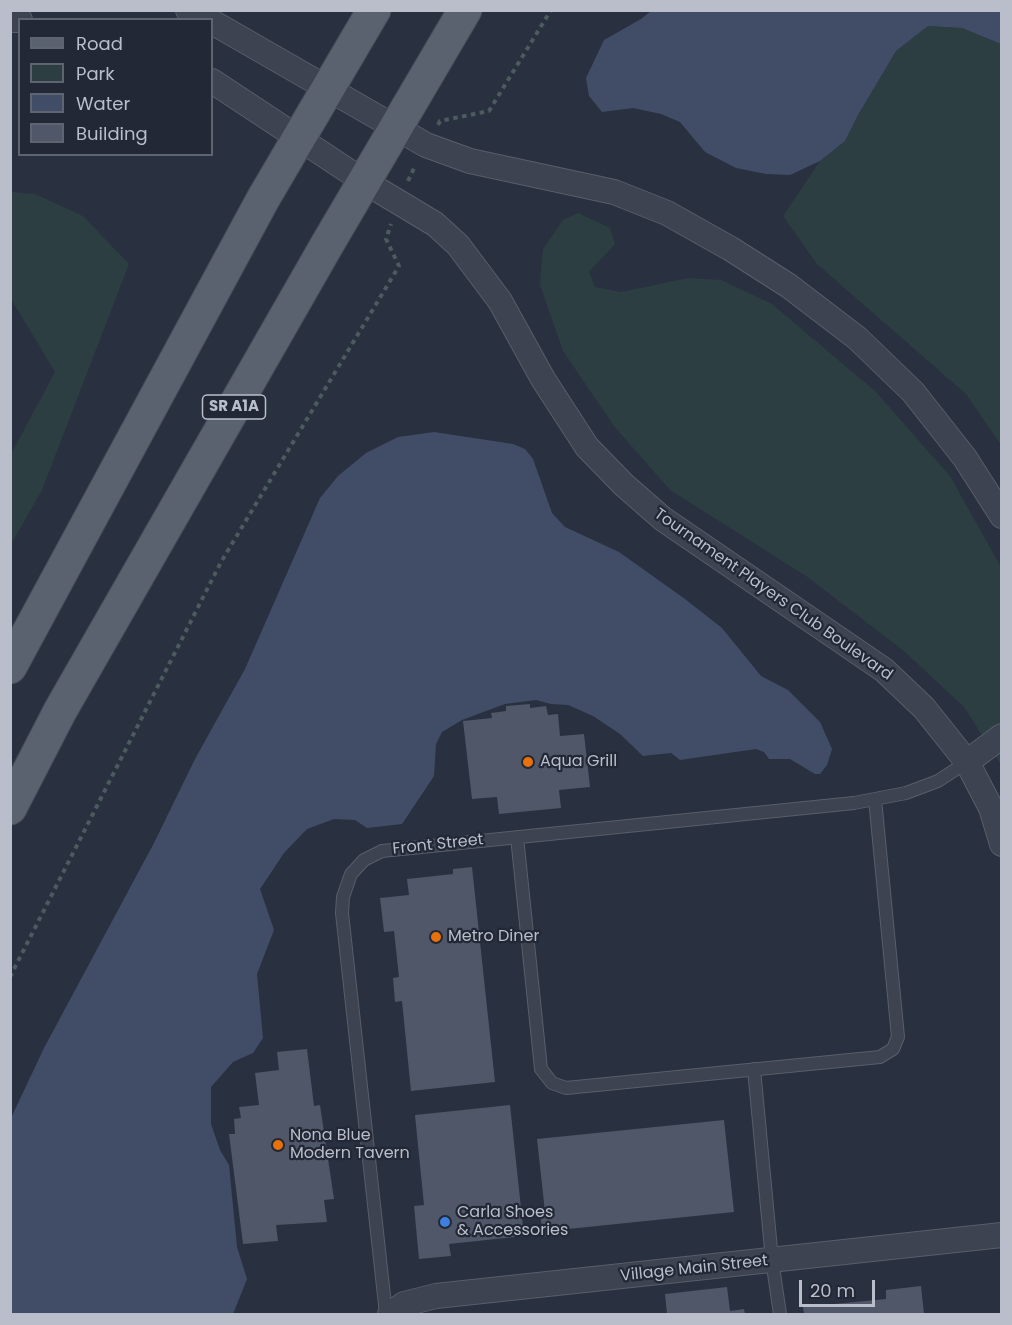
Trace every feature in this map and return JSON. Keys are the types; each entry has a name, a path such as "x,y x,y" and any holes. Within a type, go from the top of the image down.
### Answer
{"main road":[{"path":"10,667 263,199 374,10"},
{"name":"SR A1A","path":"10,808 60,711 322,253 465,10"}],"street":[{"path":"188,10 202,18"},
{"path":"213,23 426,145 470,161 614,192 667,213 731,249 789,286 857,338 913,392 965,458 1002,516"},
{"name":"Tournament Players Club Boulevard","path":"213,82 365,182 435,224 458,245 500,301 543,379 587,447 624,485 663,519 884,670 924,708 967,762 991,808 1002,844"},
{"path":"967,762 1002,736"},
{"name":"Village Main Street","path":"388,1314 404,1304 436,1296 1002,1235"}],"lane":[{"name":"Front Street","path":"388,1314 342,913 343,897 351,874 364,860 382,851 854,803 906,793 938,781 967,762"},
{"path":"517,837 541,1068 552,1083 566,1088 880,1057 893,1049 898,1038 875,799"},
{"path":"754,1069 772,1260 780,1314"}],"path":[{"path":"10,977 221,562 399,266 386,240 411,172 426,145 440,121 489,111 551,10"}],"green space":[{"path":"928,26 962,28 1001,44 1001,445 966,394 817,264 783,216 820,161 845,141 896,51"},
{"path":"11,192 35,194 83,216 129,264 42,490 11,544 11,454 55,372 11,299"},
{"path":"578,213 610,228 615,244 589,272 595,287 621,292 688,278 721,280 772,304 875,391 950,476 1001,567 1001,765 964,707 904,651 806,576 670,490 614,426 563,351 540,285 543,249 563,220"}],"water":[{"path":"651,11 1001,11 1001,44 962,28 928,26 896,51 845,141 820,161 790,175 766,174 736,168 705,152 680,122 661,114 633,108 602,112 589,96 586,78 604,40"},
{"path":"434,432 513,444 525,449 533,459 552,513 565,527 619,552 722,628 761,676 788,690 820,722 832,749 827,765 820,774 815,774 790,759 769,759 764,752 756,749 680,760 671,753 643,756 620,734 593,716 568,705 536,700 505,704 462,720 442,732 436,744 434,776 402,824 367,828 355,820 334,819 307,829 284,853 260,889 274,930 257,974 263,1038 253,1053 233,1062 211,1087 211,1124 220,1150 229,1165 237,1247 247,1279 233,1314 11,1314 11,1118 44,1048 154,843 195,759 245,669 320,498 338,476 366,453 398,437"}],"building":[{"name":"Aqua Grill","path":"530,704 530,708 546,706 548,715 558,714 560,736 584,734 590,787 559,790 561,808 499,814 497,797 472,799 463,721 492,718 491,713 506,711 506,706"},
{"path":"472,867 495,1082 411,1091 402,1001 395,1002 393,978 399,977 394,931 384,932 380,898 409,895 407,879 453,874 453,869"},
{"name":"Nona Blue Modern Tavern","path":"307,1049 314,1106 320,1105 334,1199 324,1200 327,1222 276,1225 278,1241 243,1244 229,1134 235,1134 234,1119 241,1118 239,1107 259,1105 255,1073 279,1070 277,1052"},
{"path":"510,1105 524,1236 449,1244 451,1256 419,1259 414,1206 424,1205 415,1115"},
{"path":"724,1120 734,1212 568,1229 569,1235 543,1237 540,1213 545,1212 537,1139"},
{"path":"921,1286 924,1314 804,1314 803,1307 886,1299 886,1290"},
{"path":"727,1287 730,1311 744,1309 745,1314 667,1314 665,1294"}],"place":[{"name":"Aqua Grill","path":"528,762"},
{"name":"Metro Diner","path":"436,937"},
{"name":"Nona Blue Modern Tavern","path":"278,1145"},
{"name":"Carla Shoes & Accessories","path":"445,1222"}]}
